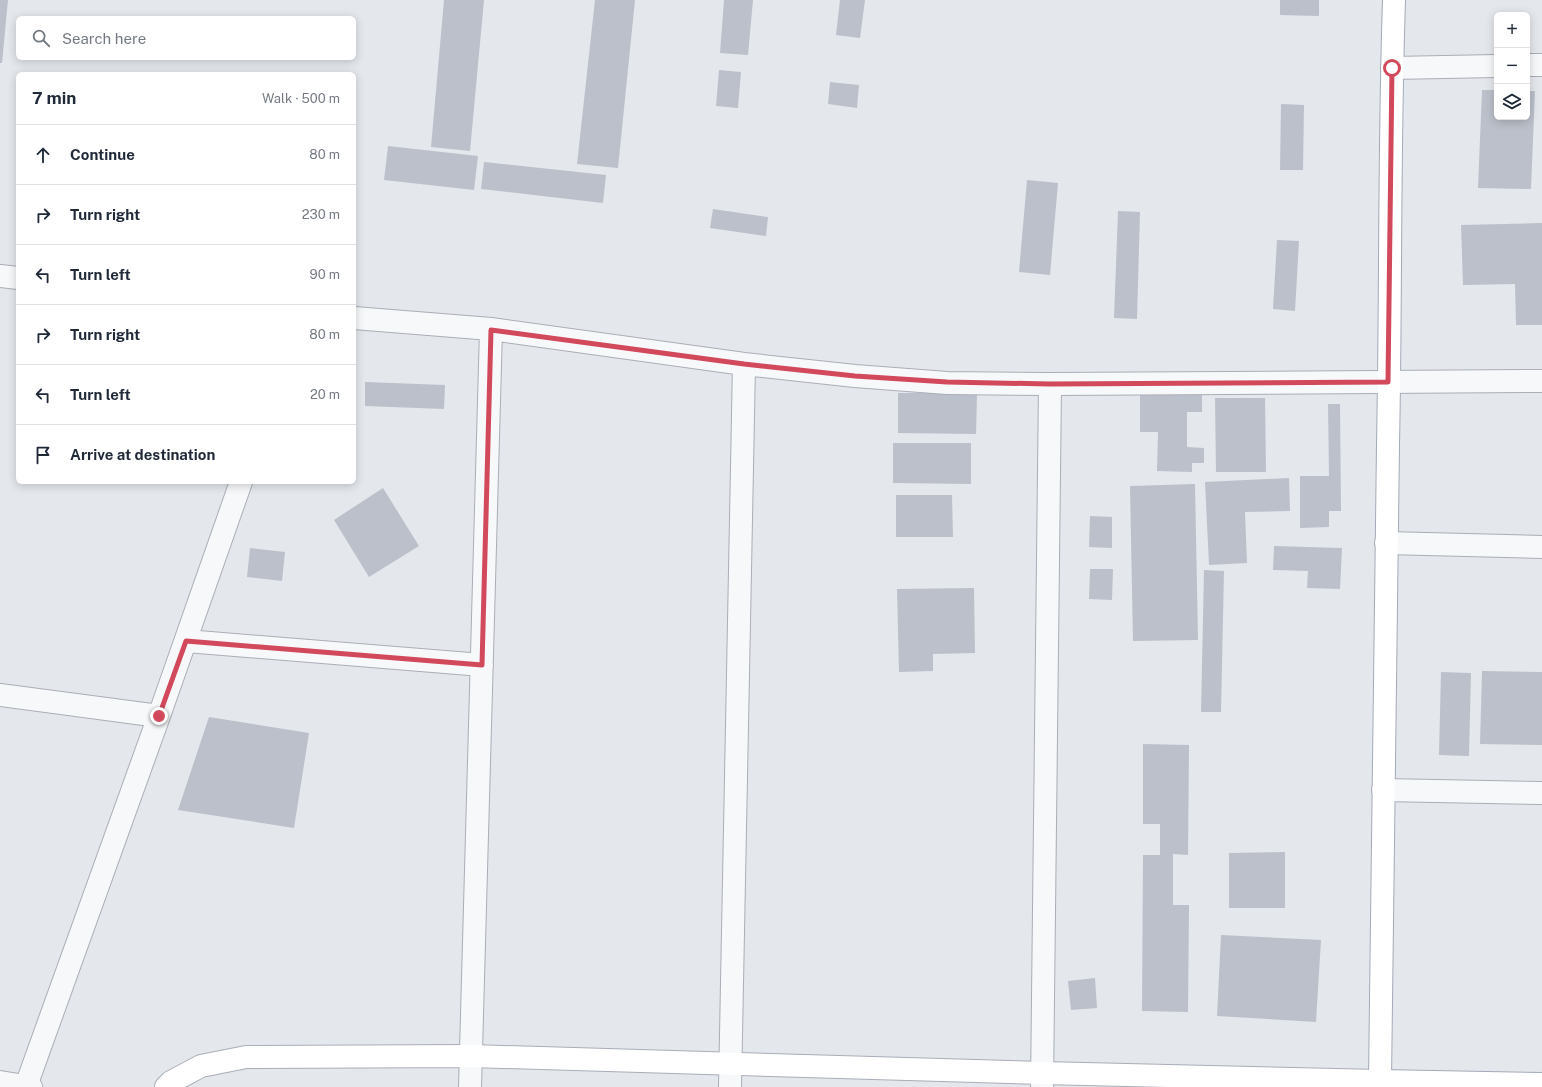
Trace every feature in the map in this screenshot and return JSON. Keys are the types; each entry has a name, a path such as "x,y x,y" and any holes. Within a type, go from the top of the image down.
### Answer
{"main road":[{"path":"1380,1081 1394,0"},
{"path":"166,1087 171,1082 202,1066 246,1058 470,1056 730,1064 1042,1080 1350,1084 1380,1081 1542,1084"}],"street":[{"path":"1530,65 1542,64"},
{"path":"1392,68 1494,66"},
{"path":"0,276 16,278"},
{"path":"356,318 491,330 744,364 855,376 947,382 1050,384 1542,380"},
{"path":"470,1087 491,330"},
{"path":"730,1087 744,364"},
{"path":"1042,1080 1050,384"},
{"path":"0,1082 28,1087 240,484"},
{"path":"1386,543 1542,547"},
{"path":"186,641 482,665"},
{"path":"0,695 159,716"},
{"path":"1383,790 1542,793"}],"building":[{"path":"0,0 8,0 2,63 0,63"},
{"path":"444,0 484,0 470,151 431,147"},
{"path":"595,0 635,0 618,168 577,164"},
{"path":"724,0 753,0 748,55 720,53"},
{"path":"840,0 865,0 860,38 836,35"},
{"path":"1280,0 1319,0 1319,16 1280,15"},
{"path":"719,70 741,72 738,108 716,106"},
{"path":"830,82 859,85 857,108 828,104"},
{"path":"1482,90 1494,90 1494,120 1530,120 1530,91 1535,91 1531,189 1478,188"},
{"path":"1281,104 1304,105 1303,170 1280,170"},
{"path":"388,146 478,156 474,190 384,180"},
{"path":"484,162 606,175 603,203 481,189"},
{"path":"1027,180 1058,183 1050,275 1019,272"},
{"path":"713,209 768,217 766,236 710,228"},
{"path":"1118,211 1140,212 1137,319 1114,318"},
{"path":"1542,223 1542,325 1516,325 1515,284 1463,285 1461,225"},
{"path":"1277,240 1299,241 1295,311 1273,309"},
{"path":"365,382 445,385 444,409 365,406"},
{"path":"1140,392 1202,393 1202,412 1187,412 1187,447 1204,448 1204,463 1192,463 1192,472 1157,471 1158,432 1140,432"},
{"path":"898,393 977,393 976,434 898,433"},
{"path":"1215,398 1265,398 1266,472 1216,472"},
{"path":"1328,404 1340,404 1341,511 1329,511 1329,527 1300,528 1300,476 1329,476"},
{"path":"893,443 971,443 971,484 893,483"},
{"path":"1289,478 1290,511 1245,512 1247,563 1209,565 1205,482"},
{"path":"1195,484 1198,640 1133,641 1130,486"},
{"path":"383,488 419,546 369,577 334,520"},
{"path":"896,495 952,495 953,537 896,537"},
{"path":"1090,516 1112,517 1112,548 1089,547"},
{"path":"1274,546 1342,548 1340,589 1307,588 1308,571 1273,570"},
{"path":"250,548 285,552 282,581 247,577"},
{"path":"1090,569 1113,569 1112,600 1089,599"},
{"path":"1204,570 1224,571 1221,712 1201,712"},
{"path":"974,588 975,653 933,654 933,671 899,672 897,589"},
{"path":"1482,671 1542,672 1542,745 1480,744"},
{"path":"1441,672 1471,673 1469,756 1439,755"},
{"path":"209,717 309,733 294,828 178,810"},
{"path":"1143,744 1189,745 1188,855 1173,854 1173,905 1189,905 1188,1012 1142,1011 1143,855 1160,855 1160,824 1143,824"},
{"path":"1285,852 1285,908 1229,908 1229,853"},
{"path":"1221,935 1321,940 1316,1022 1217,1016"},
{"path":"1095,978 1097,1008 1071,1010 1068,981"}],"route":[{"path":"159,716 186,641 482,665 491,330 744,364 855,376 947,382 1050,384 1388,382 1392,68"}]}
